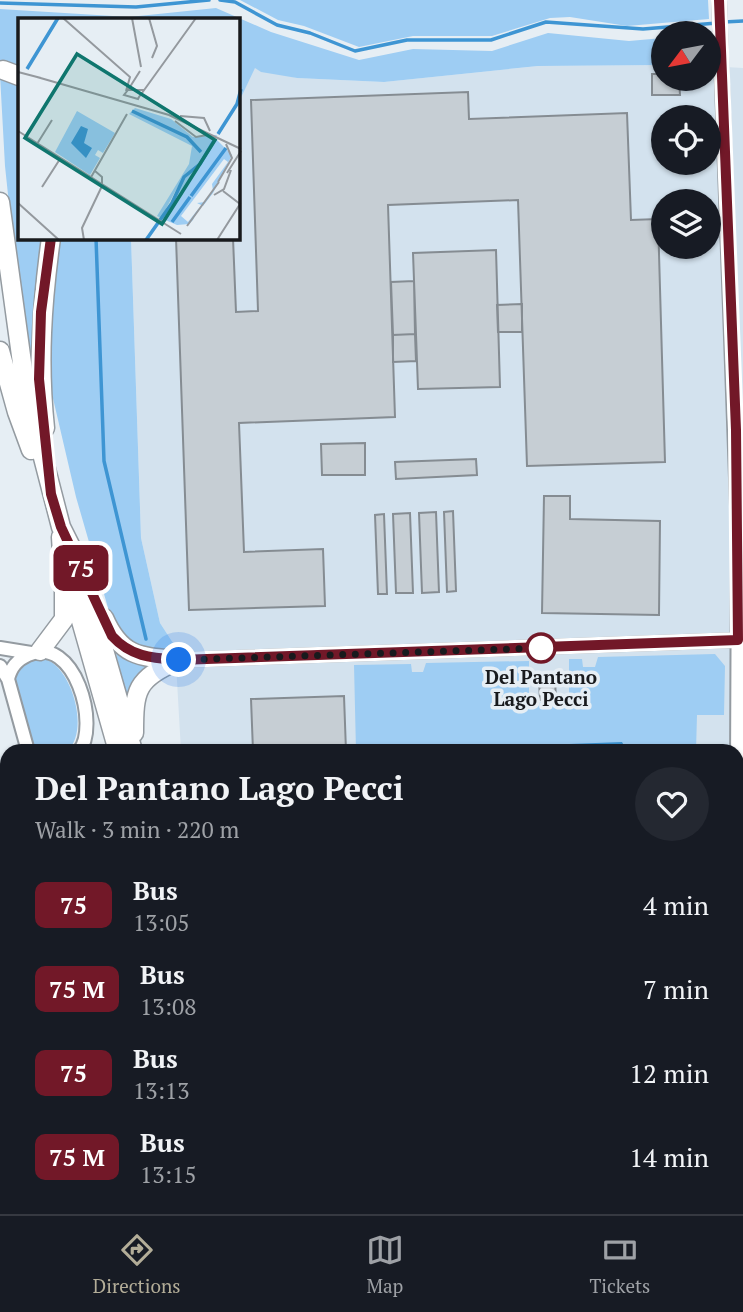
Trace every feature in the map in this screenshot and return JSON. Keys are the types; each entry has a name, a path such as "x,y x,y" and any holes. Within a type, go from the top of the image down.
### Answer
{"highway":[{"path":"0,202 26,392 61,527 112,636 119,644 145,658 179,660"},
{"path":"51,240 41,312 39,379 51,494"},
{"path":"0,351 20,421 51,494"},
{"path":"36,652 64,619 61,527"},
{"path":"62,554 115,744"},
{"path":"79,563 132,744"},
{"path":"134,744 135,697 139,685 156,670 179,660"}],"street":[{"path":"719,0 741,533 737,744"},
{"path":"179,660 738,640"},
{"path":"0,648 55,654 74,673 89,731 85,744"},
{"path":"8,679 15,663 36,652"},
{"path":"0,666 8,679 26,744"}],"shaded area":[{"path":"240,0 708,0 709,19 651,21 651,24 627,26 570,17 550,18 492,36 413,36 359,47 304,26 278,20"},
{"path":"216,8 239,18 18,18 18,69 0,63 0,9 129,17"},
{"path":"240,18 271,32 359,60 413,49 492,51 548,33 629,41 651,39 651,65 538,66 384,82 297,78 261,72 255,68 240,100"},
{"path":"651,65 651,91 721,91 721,67 743,68 743,744 181,744 175,646 160,623 141,538 131,240 240,240 240,100 255,67 297,78 384,82 538,66"},
{"path":"0,75 18,82 18,240 45,240 33,320 34,376 24,332 5,166"},
{"path":"56,240 131,240 141,538 160,623 175,646 171,652 149,653 115,632 76,497 45,364"},
{"path":"115,649 153,664 129,697 126,697"},
{"path":"715,654 725,666 724,715 697,715 696,744 356,744 354,665 411,664 412,672 423,672 426,663 529,661 529,703 569,702 569,659 582,659 583,667 595,667 598,657"},
{"path":"41,658 52,662 69,684 77,714 77,729 72,744 33,744 30,741 15,679 24,663"},
{"path":"622,742 623,744 569,744"}],"building":[{"path":"652,91 680,91 680,95 652,95"},
{"path":"468,92 469,119 627,113 631,220 651,219 651,259 659,259 665,462 527,466 518,200 388,205 395,417 239,423 244,552 323,549 325,606 189,610 176,240 233,240 236,312 258,311 251,100"},
{"path":"496,250 500,387 418,389 413,253"},
{"path":"414,281 415,334 393,335 391,282"},
{"path":"522,304 522,332 498,332 497,305"},
{"path":"415,334 416,361 393,362 393,335"},
{"path":"365,443 365,475 322,475 321,444"},
{"path":"476,459 477,475 396,479 395,462"},
{"path":"544,496 570,496 570,519 660,521 659,615 542,613"},
{"path":"453,511 456,591 447,592 444,512"},
{"path":"436,512 439,592 422,593 419,513"},
{"path":"410,513 413,593 396,593 393,514"},
{"path":"384,514 387,594 378,594 375,515"},
{"path":"539,680 555,680 556,699 540,700"},
{"path":"344,696 346,744 253,744 251,699"}],"waterway":[{"path":"0,3 136,7 209,0"},
{"path":"220,0 235,2 277,25 310,33 355,51 407,40 491,40 546,22 651,28"},
{"path":"724,22 743,21"},
{"path":"96,240 104,461 146,639"}],"bus line":[{"name":"75","path":"51,240 41,312 39,379 51,494 61,527 112,636 135,655 179,660 738,640 736,430 719,0"}],"place":[{"name":"Del Pantano Lago Pecci","path":"541,648"}],"route":[{"path":"179,660 374,651 541,648"}]}
